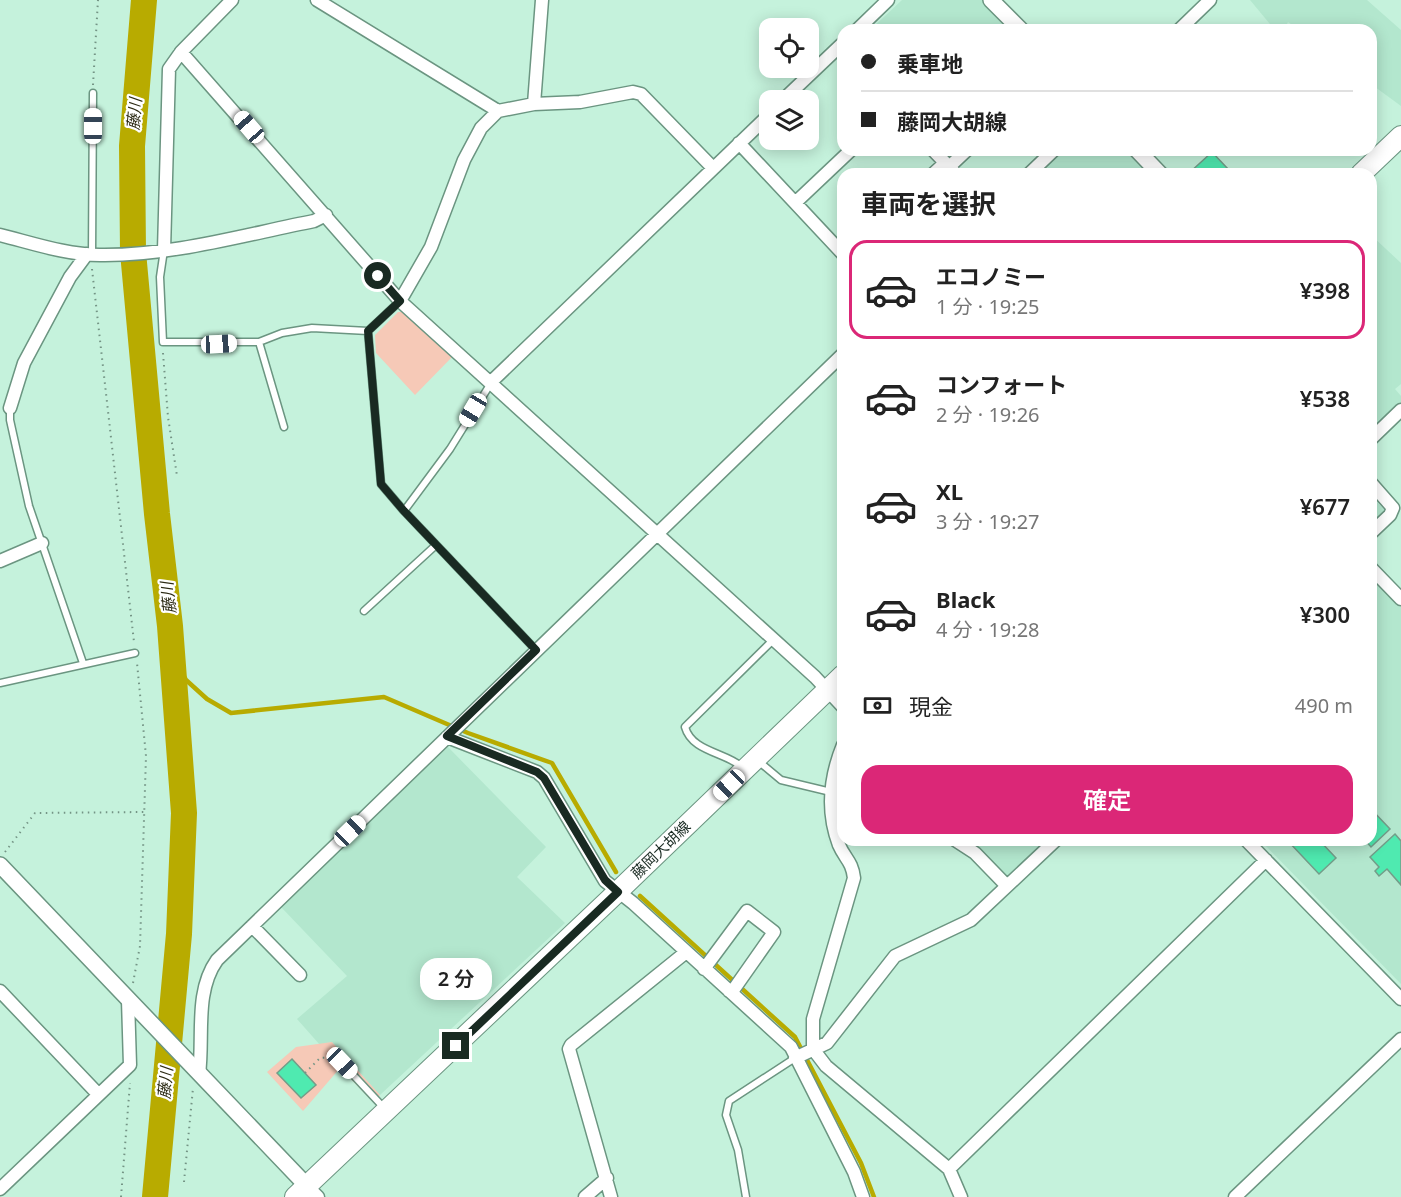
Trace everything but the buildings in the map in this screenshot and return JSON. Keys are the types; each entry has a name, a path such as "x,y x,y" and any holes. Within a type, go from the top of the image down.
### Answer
{"main road":[{"path":"1367,168 1401,136"},
{"name":"藤岡大胡線","path":"306,1193 387,1111 837,681"}],"street":[{"path":"161,252 169,69 181,52 232,0"},
{"path":"317,0 498,111"},
{"path":"534,104 542,0"},
{"path":"863,24 888,0"},
{"path":"992,0 1015,24"},
{"path":"1185,24 1210,0"},
{"path":"794,90 837,49"},
{"path":"181,52 400,301 773,639 837,700"},
{"path":"400,301 431,247 464,160 481,128 498,111 534,104 580,102 633,92 641,94 713,168"},
{"path":"491,382 759,124"},
{"path":"739,143 837,247"},
{"path":"796,202 845,156"},
{"path":"939,156 950,168 961,156"},
{"path":"1035,168 1048,156"},
{"path":"1143,156 1154,168"},
{"path":"0,235 92,255 161,252 314,221 326,216"},
{"path":"10,408 24,363 70,277 92,255"},
{"path":"196,1071 202,1010 211,971 217,960 837,360"},
{"path":"0,397 10,408"},
{"path":"1377,433 1401,410"},
{"path":"1377,490 1393,508 1390,515 1377,527"},
{"path":"0,561 42,543"},
{"path":"1377,574 1401,599"},
{"path":"449,734 537,772 544,778 605,880 685,952 709,963 783,1039 826,1066 949,1169 961,1197"},
{"path":"837,759 834,766 832,793 837,817"},
{"path":"840,846 852,864 854,878 804,1054 863,1197"},
{"path":"964,846 975,853 1007,886"},
{"path":"804,1054 827,1043 895,956 971,920 1050,846"},
{"path":"1252,846 1401,999"},
{"path":"949,1169 1266,860"},
{"path":"1,867 196,1071 306,1193"},
{"path":"709,963 747,911 774,932 734,987"},
{"path":"252,926 300,975"},
{"path":"611,1197 569,1049 685,952"},
{"path":"0,991 98,1094"},
{"path":"0,1189 130,1065 132,1004"},
{"path":"1235,1197 1401,1039"},
{"path":"585,1197 607,1178"}],"lane":[{"path":"92,255 93,93"},
{"path":"161,252 163,342 259,342 282,333 312,328 368,331 400,301"},
{"path":"368,331 381,484 435,545 536,650"},
{"path":"259,342 285,427"},
{"path":"404,511 450,449 491,382"},
{"path":"10,408 10,420 29,506 83,663"},
{"path":"364,610 435,545"},
{"path":"773,639 685,728 704,749 750,764 781,780 832,793"},
{"path":"0,682 135,653"},
{"path":"746,1197 738,1150 726,1108 729,1101 804,1054"},
{"path":"342,1063 387,1111"}],"path":[{"path":"93,93 98,0"},
{"path":"92,255 101,365 146,756 140,946 132,1004"},
{"path":"163,342 168,417 177,476"},
{"path":"1,867 35,813 145,812"},
{"path":"304,1073 320,1058 327,1056 342,1063"},
{"path":"121,1197 131,1094 130,1065"},
{"path":"184,1182 196,1071"}],"shaded area":[{"path":"902,0 982,0 1004,24 876,24"},
{"path":"1250,0 1367,0 1401,30 1401,106 1377,88 1377,24 1291,24 1288,22 1287,24 1270,24"},
{"path":"1054,156 1134,156 1144,168 1042,168"},
{"path":"1377,241 1401,263 1401,384 1395,389 1401,396 1401,404 1377,427"},
{"path":"398,312 403,312 452,357 415,395 376,353 375,335"},
{"path":"1377,502 1386,511 1377,521"},
{"path":"1377,581 1401,607 1401,984 1266,846 1377,846"},
{"path":"448,747 546,847 517,877 565,923 380,1095 332,1042 320,1045 297,1019 347,976 281,907"},
{"path":"970,846 1040,846 1009,875 1004,875"},
{"path":"332,1042 380,1095 373,1102 340,1068 303,1111 267,1072 296,1047"}],"waterway":[{"name":"藤川","path":"144,0 132,146 133,252 157,514 170,626 184,813 179,934 155,1197"},
{"path":"173,658 186,680 207,699 231,713 384,697 468,733 552,763 616,872"},
{"path":"640,896 795,1037 861,1163 874,1197"}],"route":[{"path":"378,276 400,301 368,331 381,484 384,490 536,650 447,736 537,772 544,778 605,880 618,892 456,1046"}]}
